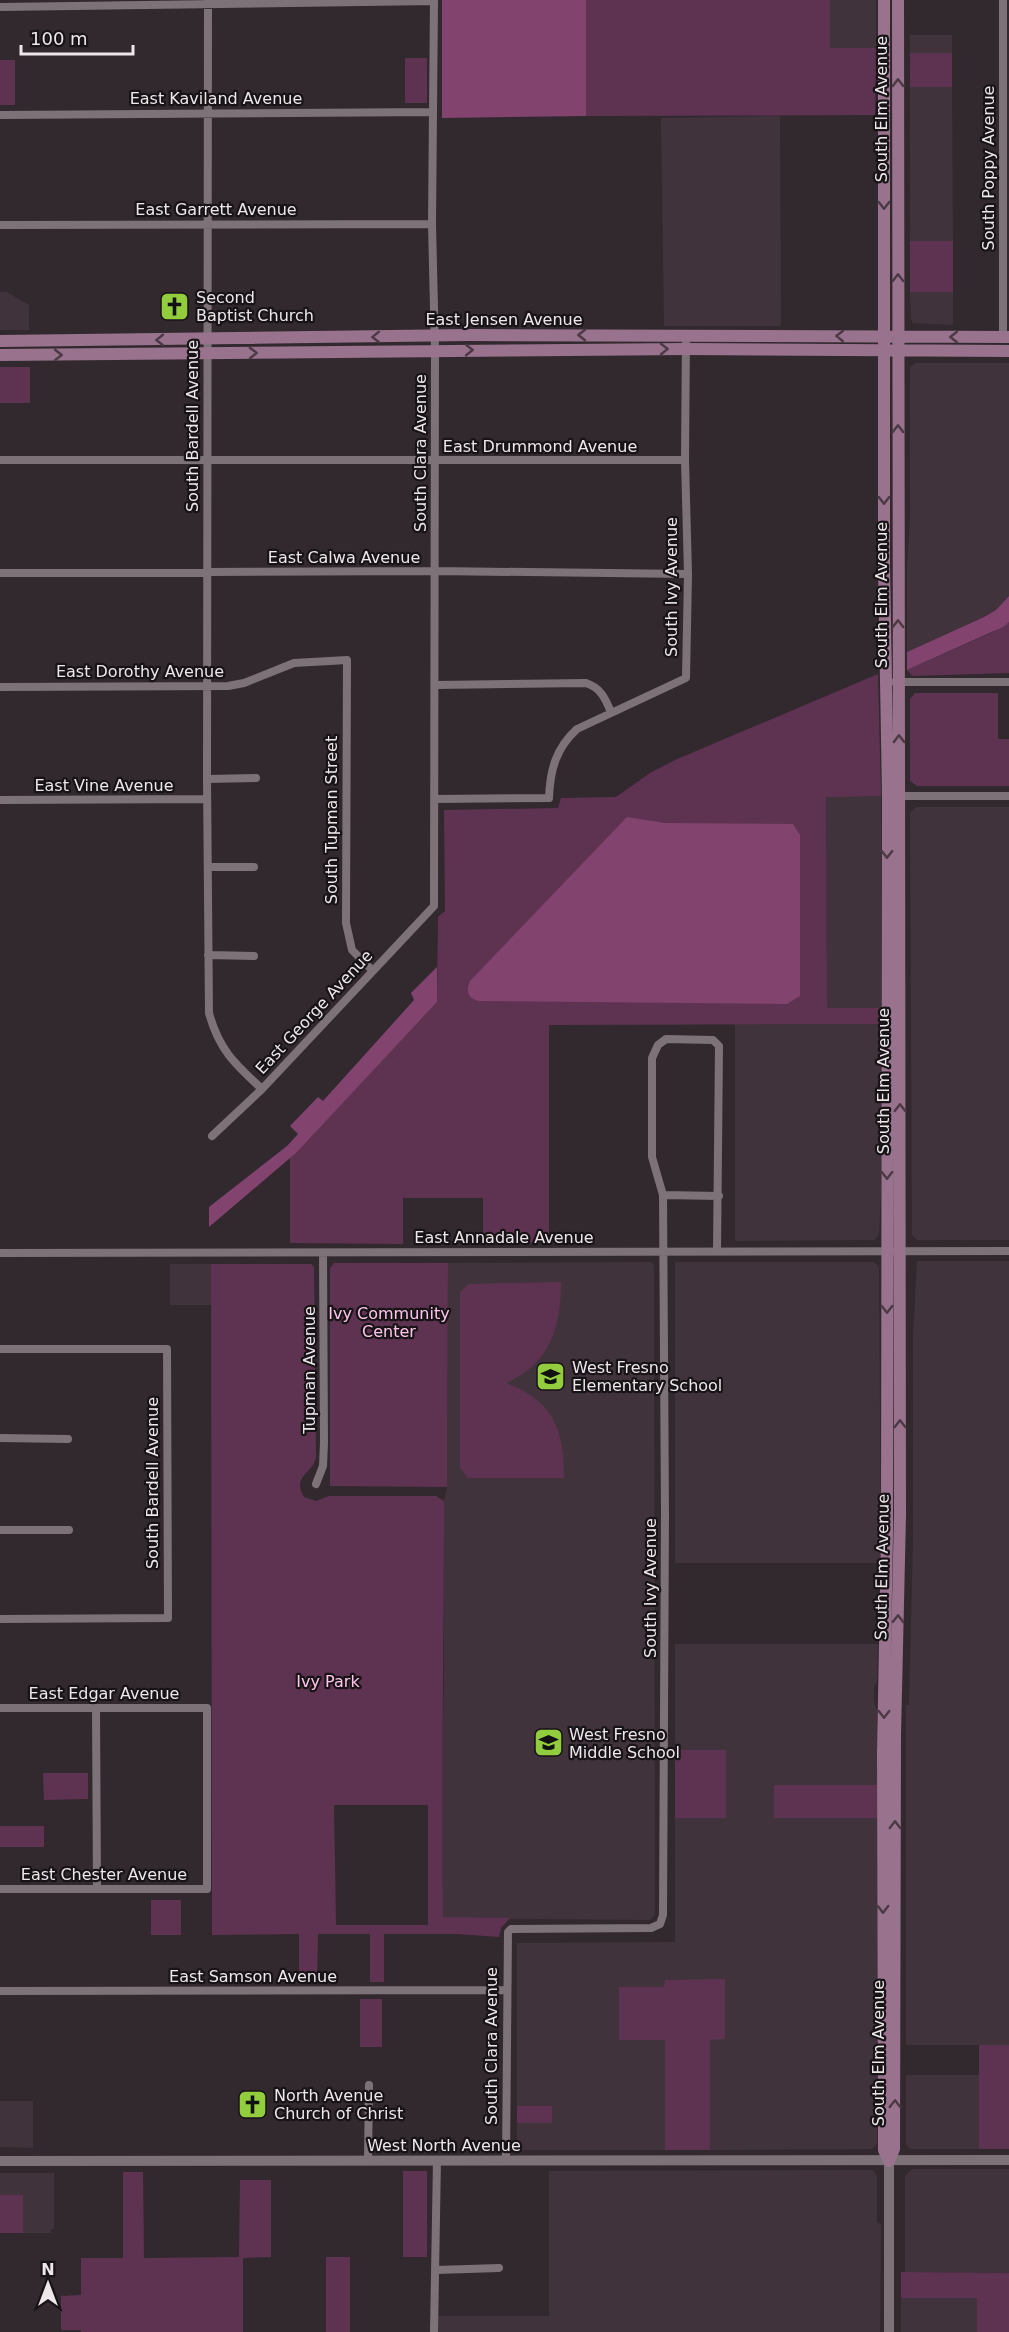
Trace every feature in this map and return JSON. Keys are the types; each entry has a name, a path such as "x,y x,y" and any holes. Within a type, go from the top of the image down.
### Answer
{"main road":[{"name":"South Elm Avenue","path":"884,0 884,351 894,796 894,1251 887,1534 890,1677 884,2127 884,2150 889,2161"},
{"name":"South Elm Avenue","path":"892,682 899,351 898,0"},
{"name":"East Jensen Avenue","path":"0,341 686,334 1006,337"},
{"name":"East Jensen Avenue","path":"0,356 435,350 1009,351"}],"street":[{"name":"South Poppy Avenue","path":"1004,0 1006,337"},
{"path":"0,7 208,2 434,1"},
{"name":"South Clara Avenue","path":"434,1 432,224 435,335 434,906"},
{"name":"South Bardell Avenue","path":"208,2 209,1013 218,1041 239,1068 262,1089"},
{"name":"East Kaviland Avenue","path":"0,115 433,112"},
{"name":"East Garrett Avenue","path":"0,225 432,224"},
{"name":"South Ivy Avenue","path":"435,798 549,798 551,773 561,746 577,729 686,678 688,574 685,460 686,334"},
{"name":"East Drummond Avenue","path":"0,460 685,460"},
{"name":"East Calwa Avenue","path":"0,573 688,574"},
{"name":"East Dorothy Avenue","path":"0,687 244,684 294,663 347,660"},
{"name":"South Tupman Street","path":"347,660 346,923 352,950 372,971"},
{"path":"892,682 1009,682"},
{"path":"435,685 586,684 595,686 602,692 611,712"},
{"path":"207,779 256,778"},
{"path":"894,796 1009,796"},
{"name":"East Vine Avenue","path":"0,800 207,799"},
{"path":"208,867 254,867"},
{"name":"East George Avenue","path":"212,1136 262,1089 434,906"},
{"path":"208,955 254,956"},
{"name":"South Ivy Avenue","path":"508,1932 511,1929 651,1928 660,1924 663,1915 665,1617 663,1195 651,1152 652,1058 661,1041 666,1039 713,1040 719,1046 719,1196"},
{"path":"663,1195 719,1196 717,1251"},
{"name":"East Annadale Avenue","path":"0,1253 1009,1251"},
{"name":"Tupman Avenue","path":"316,1484 322,1466 324,1442 323,1254"},
{"name":"South Bardell Avenue","path":"0,1349 167,1349 168,1618 0,1619"},
{"path":"0,1438 68,1438"},
{"path":"0,1530 69,1530"},
{"name":"East Edgar Avenue","path":"0,1708 207,1708 207,1889"},
{"path":"96,1708 97,1889"},
{"name":"East Chester Avenue","path":"0,1889 207,1889"},
{"name":"South Clara Avenue","path":"506,2160 508,1932"},
{"name":"East Samson Avenue","path":"0,1991 507,1990"},
{"path":"368,2160 369,2085"},
{"path":"434,2332 437,2160"},
{"name":"West North Avenue","path":"0,2161 1009,2160"},
{"name":"South Elm Avenue","path":"889,2161 889,2332"},
{"path":"436,2270 499,2268"}],"shaded area":[{"path":"442,0 586,0 586,116 442,118"},
{"path":"830,0 876,0 876,48 830,48"},
{"path":"910,35 952,35 952,53 910,53"},
{"path":"910,87 952,87 953,241 910,241"},
{"path":"780,116 781,326 664,326 661,118"},
{"path":"0,292 7,292 29,305 29,330 0,330"},
{"path":"910,292 953,292 953,325 913,323"},
{"path":"915,363 1009,363 1009,596 996,610 984,617 907,652 910,368"},
{"path":"1009,596 1009,622 1003,627 907,670 907,652 984,617 996,610"},
{"path":"826,796 881,796 881,1008 827,1008"},
{"path":"916,807 1009,807 1009,1240 917,1240 912,1235 910,813"},
{"path":"627,817 665,823 793,824 800,835 800,996 787,1004 478,1001 470,996 468,988 470,981"},
{"path":"437,967 437,1002 296,1153 209,1227 209,1207 287,1146 298,1134 290,1126 318,1097 323,1101 414,1000 411,993"},
{"path":"735,1024 881,1024 881,1190 879,1235 874,1240 735,1241"},
{"path":"917,1261 1009,1261 1009,2045 906,2045 906,1705 909,1705 913,1541 913,1334"},
{"name":"West Fresno Elementary School","path":"651,1262 654,1265 655,1915 650,1920 443,1918 441,1803 444,1683 444,1501 447,1487 448,1263"},
{"path":"675,1262 874,1262 879,1267 881,1563 675,1563"},
{"path":"170,1264 211,1264 211,1305 170,1305"},
{"path":"675,1644 878,1644 877,1681 874,1688 874,1703 877,1710 877,1785 774,1785 775,1818 877,1818 877,2144 872,2149 710,2150 710,2039 725,1980 665,1980 665,1987 619,1987 665,2039 665,2150 517,2150 517,2123 551,2123 552,2106 517,2106 517,1943 675,1942 675,1818 726,1818 726,1751 675,1750"},
{"path":"906,2075 979,2075 979,2149 910,2149 906,2144"},
{"path":"0,2101 33,2101 33,2148 0,2147"},
{"path":"912,2169 1009,2169 1009,2273 905,2272 905,2176"},
{"path":"549,2171 874,2171 877,2176 877,2223 881,2224 880,2332 438,2332 438,2316 549,2316"},
{"path":"0,2173 54,2173 54,2229 51,2229 51,2233 23,2233 23,2195 0,2195"},
{"path":"901,2298 977,2298 977,2332 901,2332"}],"green space":[{"path":"586,0 830,0 830,48 876,48 875,115 586,116"},
{"path":"910,53 952,53 952,87 910,87"},
{"path":"405,58 427,58 427,103 405,103"},
{"path":"0,60 15,60 15,105 0,105"},
{"path":"910,241 953,241 953,292 910,292"},
{"path":"0,367 30,367 30,403 0,403"},
{"path":"1009,622 1009,673 912,676 907,670 991,633"},
{"path":"878,674 881,796 826,797 827,1008 881,1008 881,1024 549,1025 549,1243 483,1243 483,1198 403,1198 403,1244 290,1243 290,1158 437,1002 438,917 445,911 444,810 558,808 561,798 616,797 650,773 675,760"},
{"path":"915,693 998,693 998,739 1009,739 1009,786 917,786 910,781 910,699"},
{"name":"Ivy Community Center","path":"334,1263 448,1263 447,1487 330,1486 330,1268"},
{"name":"Ivy Park","path":"211,1264 311,1264 314,1267 316,1456 302,1479 301,1490 304,1497 316,1501 329,1496 436,1496 444,1501 443,1917 510,1918 501,1928 499,1937 457,1934 384,1934 384,1982 370,1982 370,1934 318,1934 317,1982 299,1982 299,1934 212,1935","holes":["334,1805 428,1805 428,1925 336,1925"]},
{"path":"561,1282 559,1314 543,1355 533,1366 506,1383 535,1399 553,1419 562,1445 564,1478 468,1478 460,1468 460,1292 469,1284"},
{"path":"675,1750 726,1750 726,1818 675,1818"},
{"path":"43,1773 88,1773 88,1799 44,1800"},
{"path":"774,1785 877,1785 877,1818 774,1818"},
{"path":"0,1826 44,1826 44,1847 0,1847"},
{"path":"151,1900 181,1900 181,1935 151,1935"},
{"path":"725,1979 725,2039 710,2040 710,2150 665,2150 665,2040 619,2040 619,1987 664,1987 665,1980"},
{"path":"360,1999 382,1999 382,2047 360,2047"},
{"path":"979,2045 1009,2045 1009,2149 979,2149"},
{"path":"517,2106 552,2106 552,2123 517,2123"},
{"path":"403,2171 427,2171 427,2257 403,2257"},
{"path":"123,2172 143,2172 144,2258 239,2257 240,2180 271,2180 271,2257 243,2258 243,2332 61,2330 61,2296 81,2295 81,2258 123,2258"},
{"path":"0,2195 23,2195 23,2233 0,2233"},
{"path":"326,2257 350,2257 350,2332 326,2332"},
{"path":"901,2272 1009,2273 1009,2332 977,2332 977,2298 901,2298"}],"place":[{"name":"Second Baptist Church","path":"175,306"},
{"name":"West Fresno Elementary School","path":"551,1376"},
{"name":"West Fresno Middle School","path":"548,1743"},
{"name":"North Avenue Church of Christ","path":"253,2104"}]}
